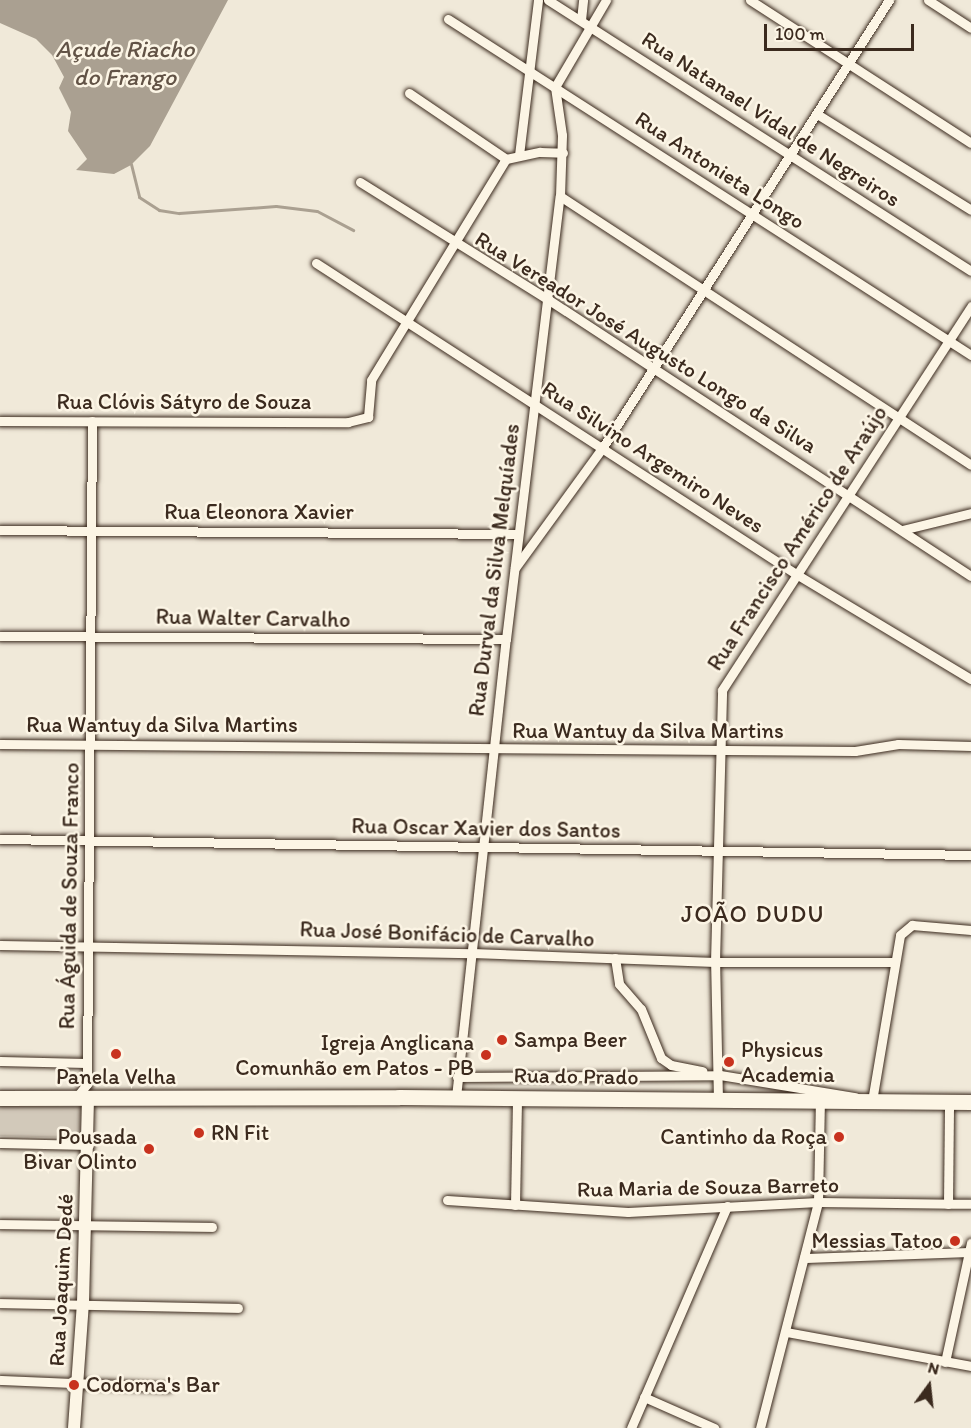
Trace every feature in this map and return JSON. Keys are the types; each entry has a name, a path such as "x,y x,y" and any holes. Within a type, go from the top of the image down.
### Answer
{"main road":[{"name":"Rua do Prado","path":"0,1098 88,1095 971,1102"}],"street":[{"path":"519,155 538,0"},
{"name":"Rua Natanael Vidal de Negreiros","path":"548,0 971,271"},
{"path":"581,20 583,0"},
{"path":"555,87 573,51 606,0"},
{"path":"750,0 971,143"},
{"path":"515,568 603,447 889,0"},
{"path":"928,0 971,28"},
{"name":"Rua Antonieta Longo","path":"447,19 971,355"},
{"name":"Rua Durval da Silva Melquíades","path":"456,1097 533,402 549,300 560,196 563,153 555,87"},
{"path":"409,93 506,159"},
{"path":"817,114 971,210"},
{"path":"404,320 506,159 519,155 563,153"},
{"name":"Rua Vereador José Augusto Longo da Silva","path":"360,182 452,242 549,300 651,369 851,496 971,576"},
{"path":"560,196 971,465"},
{"name":"Rua Silvino Argemiro Neves","path":"316,263 796,574 971,679"},
{"name":"Rua Francisco Américo de Araújo","path":"718,1100 720,1075 715,962 722,690 796,574 851,496 898,417 971,306"},
{"name":"Rua Clóvis Sátyro de Souza","path":"0,421 348,422 368,417 371,380 404,320"},
{"name":"Rua Águida de Souza Franco","path":"88,1095 86,1063 93,531 92,421"},
{"path":"902,530 971,513"},
{"name":"Rua Eleonora Xavier","path":"0,530 519,534"},
{"name":"Rua Walter Carvalho","path":"0,636 506,639"},
{"name":"Rua Wantuy da Silva Martins","path":"0,744 855,751 898,744 971,746"},
{"name":"Rua Oscar Xavier dos Santos","path":"0,839 484,846 717,854 971,855"},
{"path":"615,958 619,984 640,1009 661,1058 671,1065 720,1075 818,1088 872,1101 892,962 900,935 912,925 971,930"},
{"name":"Rua José Bonifácio de Carvalho","path":"0,945 472,952 715,962 892,962"},
{"path":"0,1061 86,1063"},
{"path":"458,1077 720,1075"},
{"name":"Rua Joaquim Dedé","path":"74,1428 83,1303 89,1145 88,1095"},
{"path":"515,1204 517,1098"},
{"path":"760,1428 818,1202 820,1101"},
{"path":"948,1204 949,1102"},
{"path":"0,1143 89,1145"},
{"name":"Rua Maria de Souza Barreto","path":"447,1200 628,1212 818,1202 971,1204"},
{"path":"631,1428 727,1206"},
{"path":"0,1224 213,1227"},
{"path":"804,1258 970,1249 945,1362"},
{"path":"0,1303 238,1308"},
{"path":"786,1332 971,1366"},
{"path":"0,1380 77,1381 168,1387"},
{"path":"644,1397 714,1428"}],"shaded area":[{"path":"0,1106 81,1107 80,1138 0,1136"}],"water":[{"name":"Açude Riacho do Frango","path":"0,0 228,0 150,146 131,165 114,174 76,170 87,159 68,131 71,112 59,88 64,77 52,55 36,39 0,23"}],"waterway":[{"path":"131,164 139,197 159,210 179,213 276,206 317,211 353,230"}],"place":[{"name":"Sampa Beer","path":"502,1040"},
{"name":"Panela Velha","path":"116,1054"},
{"name":"Igreja Anglicana Comunhão em Patos - PB","path":"486,1055"},
{"name":"Physicus Academia","path":"729,1062"},
{"name":"RN Fit","path":"199,1133"},
{"name":"Cantinho da Roça","path":"839,1137"},
{"name":"Pousada Bivar Olinto","path":"149,1149"},
{"name":"Messias Tatoo","path":"955,1241"},
{"name":"Codorna's Bar","path":"74,1385"}],"district":[{"name":"JOÃO DUDU","path":"753,914"}]}
